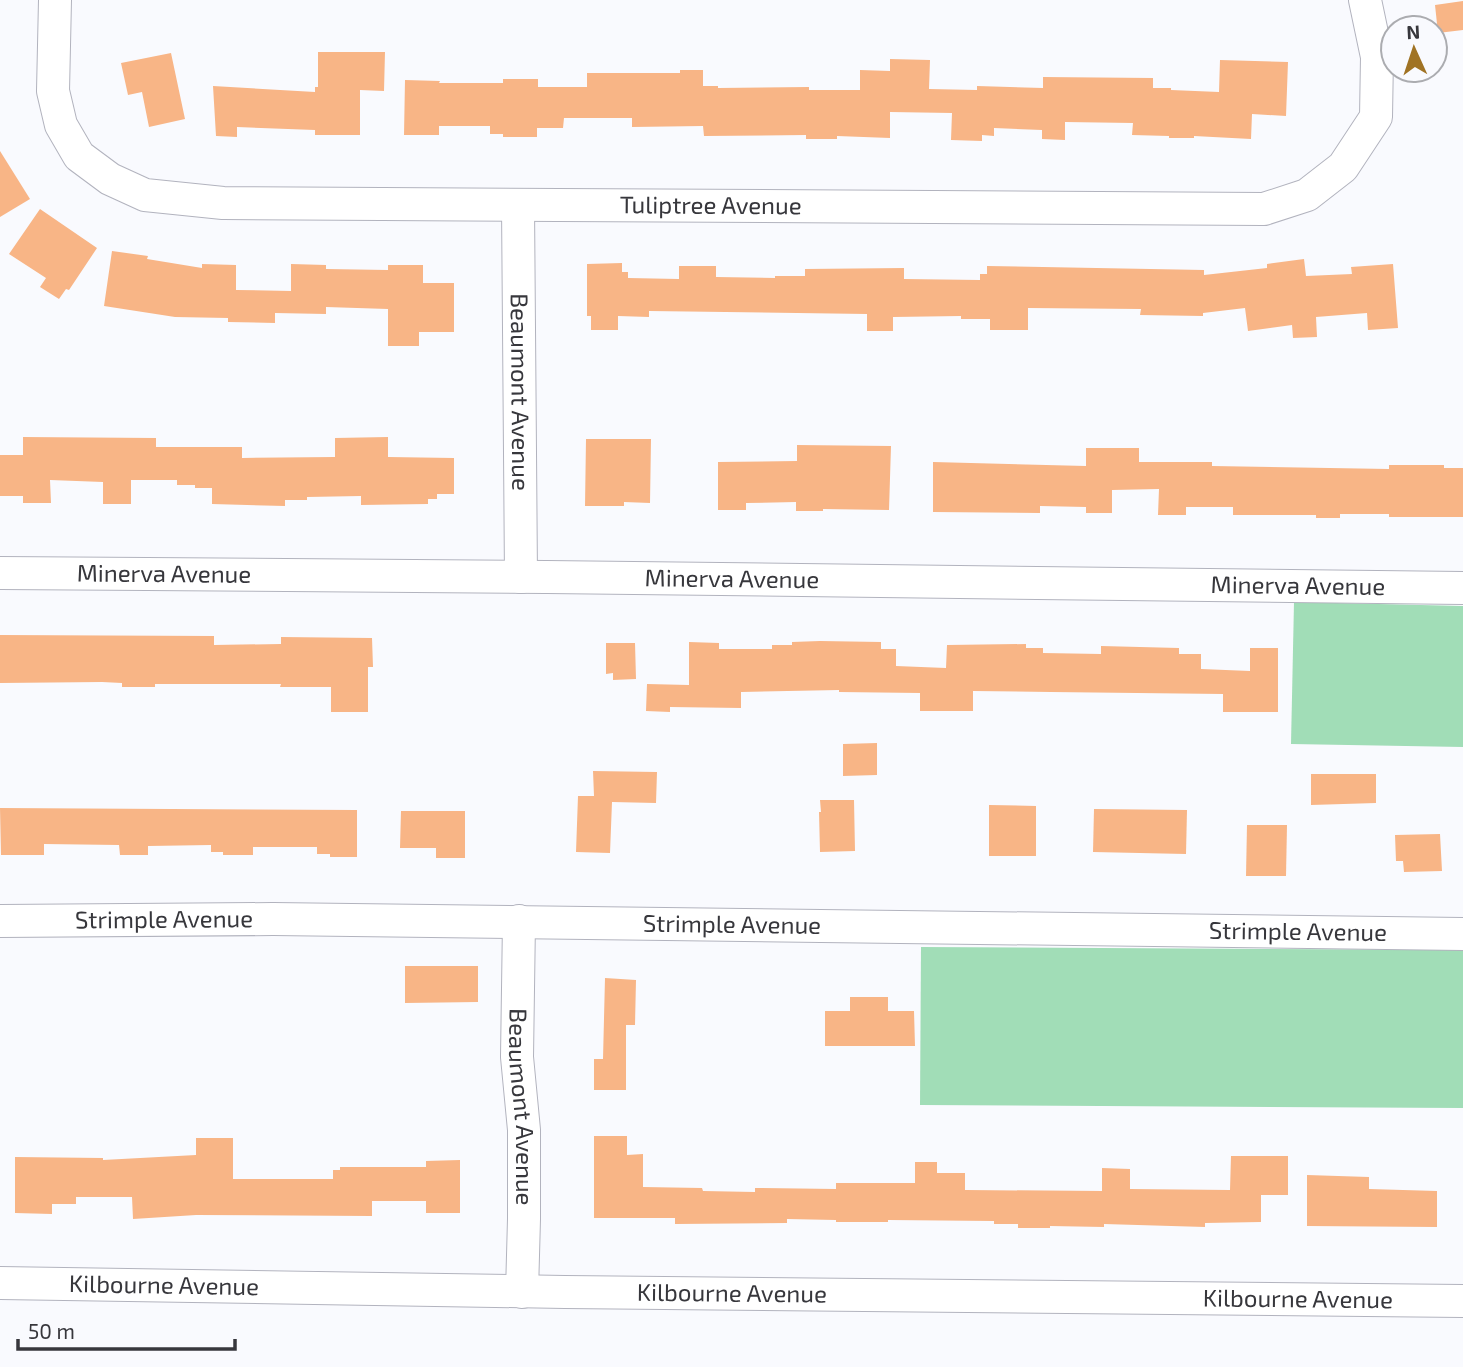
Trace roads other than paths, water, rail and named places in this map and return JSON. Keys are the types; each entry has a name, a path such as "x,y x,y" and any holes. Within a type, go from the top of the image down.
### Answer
{"street":[{"name":"Tuliptree Avenue","path":"55,0 53,91 61,125 79,156 110,179 145,195 223,204 1264,209 1307,195 1343,167 1376,117 1377,57 1365,0"},
{"name":"Beaumont Avenue","path":"517,205 521,578"},
{"name":"Minerva Avenue","path":"0,573 1463,588"},
{"name":"Strimple Avenue","path":"0,921 273,919 1463,934"},
{"name":"Beaumont Avenue","path":"519,922 517,1057 524,1130 522,1292"},
{"name":"Kilbourne Avenue","path":"0,1283 522,1292 1463,1301"}]}
